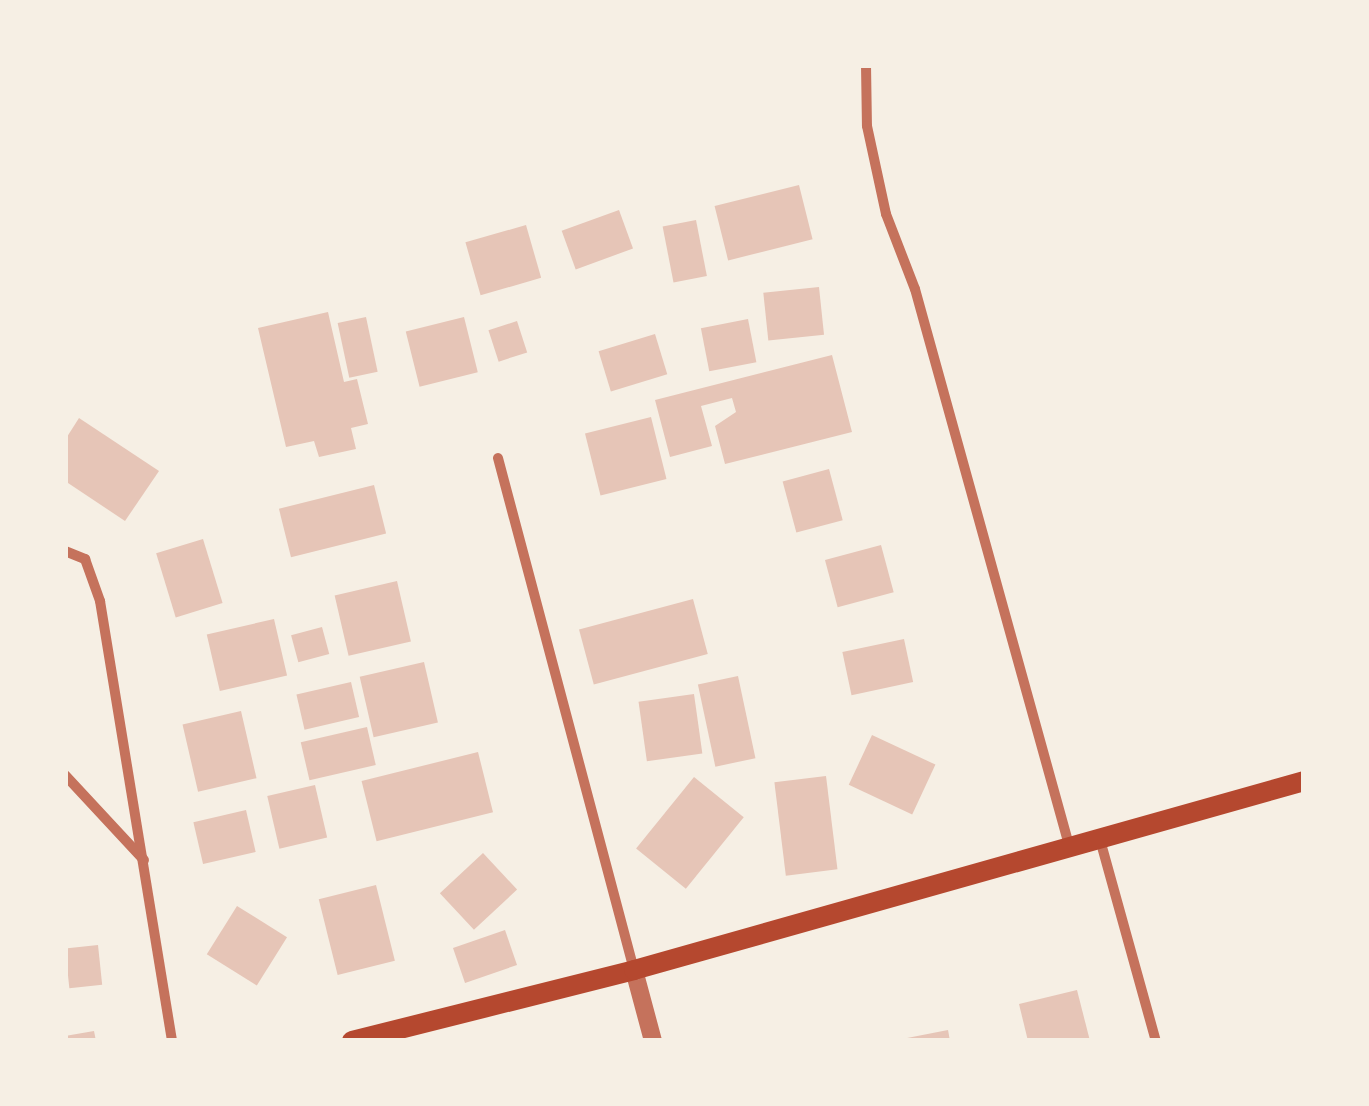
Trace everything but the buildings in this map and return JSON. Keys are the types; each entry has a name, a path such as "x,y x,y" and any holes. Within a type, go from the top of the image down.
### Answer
{"main road":[{"path":"352,1041 634,970 1069,844 1304,781"}],"street":[{"path":"866,65 867,126 886,214 915,289 1069,844"},
{"path":"498,458 653,1041"},
{"path":"65,551 84,559 100,601 172,1041"},
{"path":"65,775 145,861"},
{"path":"1099,836 1156,1041"}]}
